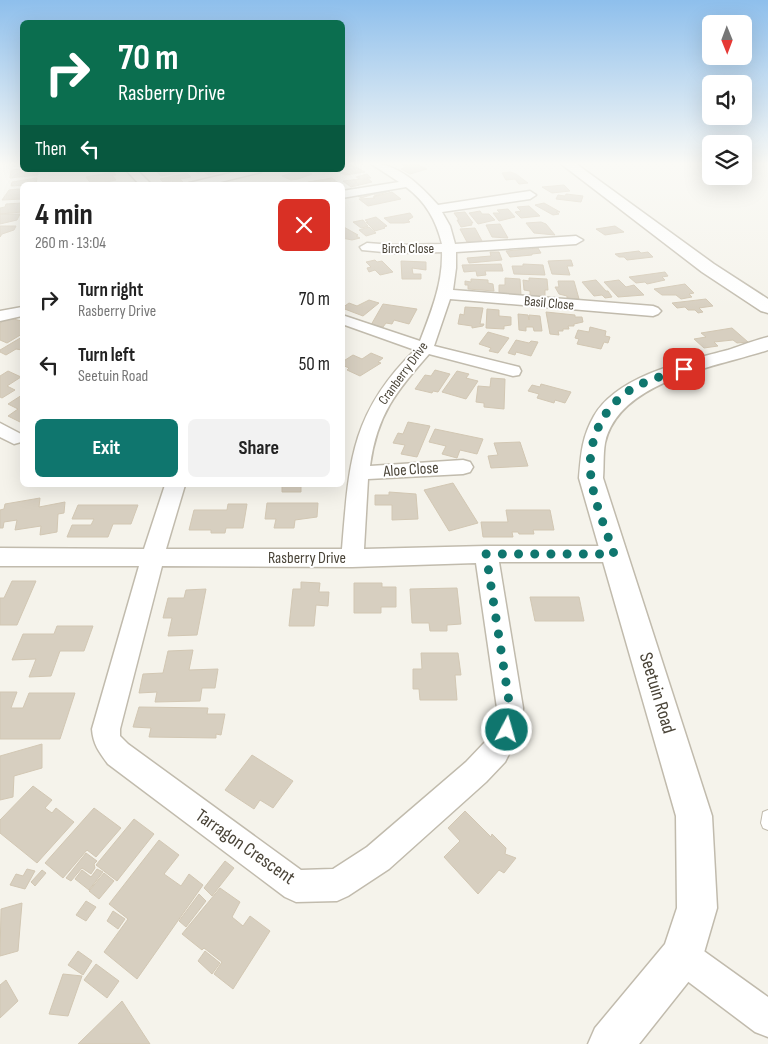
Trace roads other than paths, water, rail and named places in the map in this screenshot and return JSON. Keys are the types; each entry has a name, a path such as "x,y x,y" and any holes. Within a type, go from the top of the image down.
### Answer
{"street":[{"name":"Cranberry Drive","path":"352,558 363,448 377,409 390,389 424,348 446,294 450,276 449,248 446,232 437,212"},
{"path":"632,212 708,268 768,307"},
{"name":"Birch Close","path":"367,247 394,250 576,240"},
{"path":"708,268 755,312 768,327"},
{"name":"Basil Close","path":"446,294 653,311"},
{"path":"0,316 20,312"},
{"path":"345,320 424,348 513,371"},
{"path":"684,369 745,352 768,343"},
{"path":"684,369 768,360"},
{"name":"Seetuin Road","path":"611,1044 682,956 697,908 694,816 591,478 590,462 599,424 622,396 649,381 684,369"},
{"name":"Aloe Close","path":"359,474 463,467"},
{"name":"Tarragon Crescent","path":"174,487 152,558 106,729 107,741 118,754 296,886 337,886 378,858 476,772 495,752 507,730 510,708 486,554"},
{"name":"Rasberry Drive","path":"0,558 352,558 486,554 614,554"},
{"path":"682,956 768,1019"}],"lane":[{"path":"768,817 768,823"}]}
